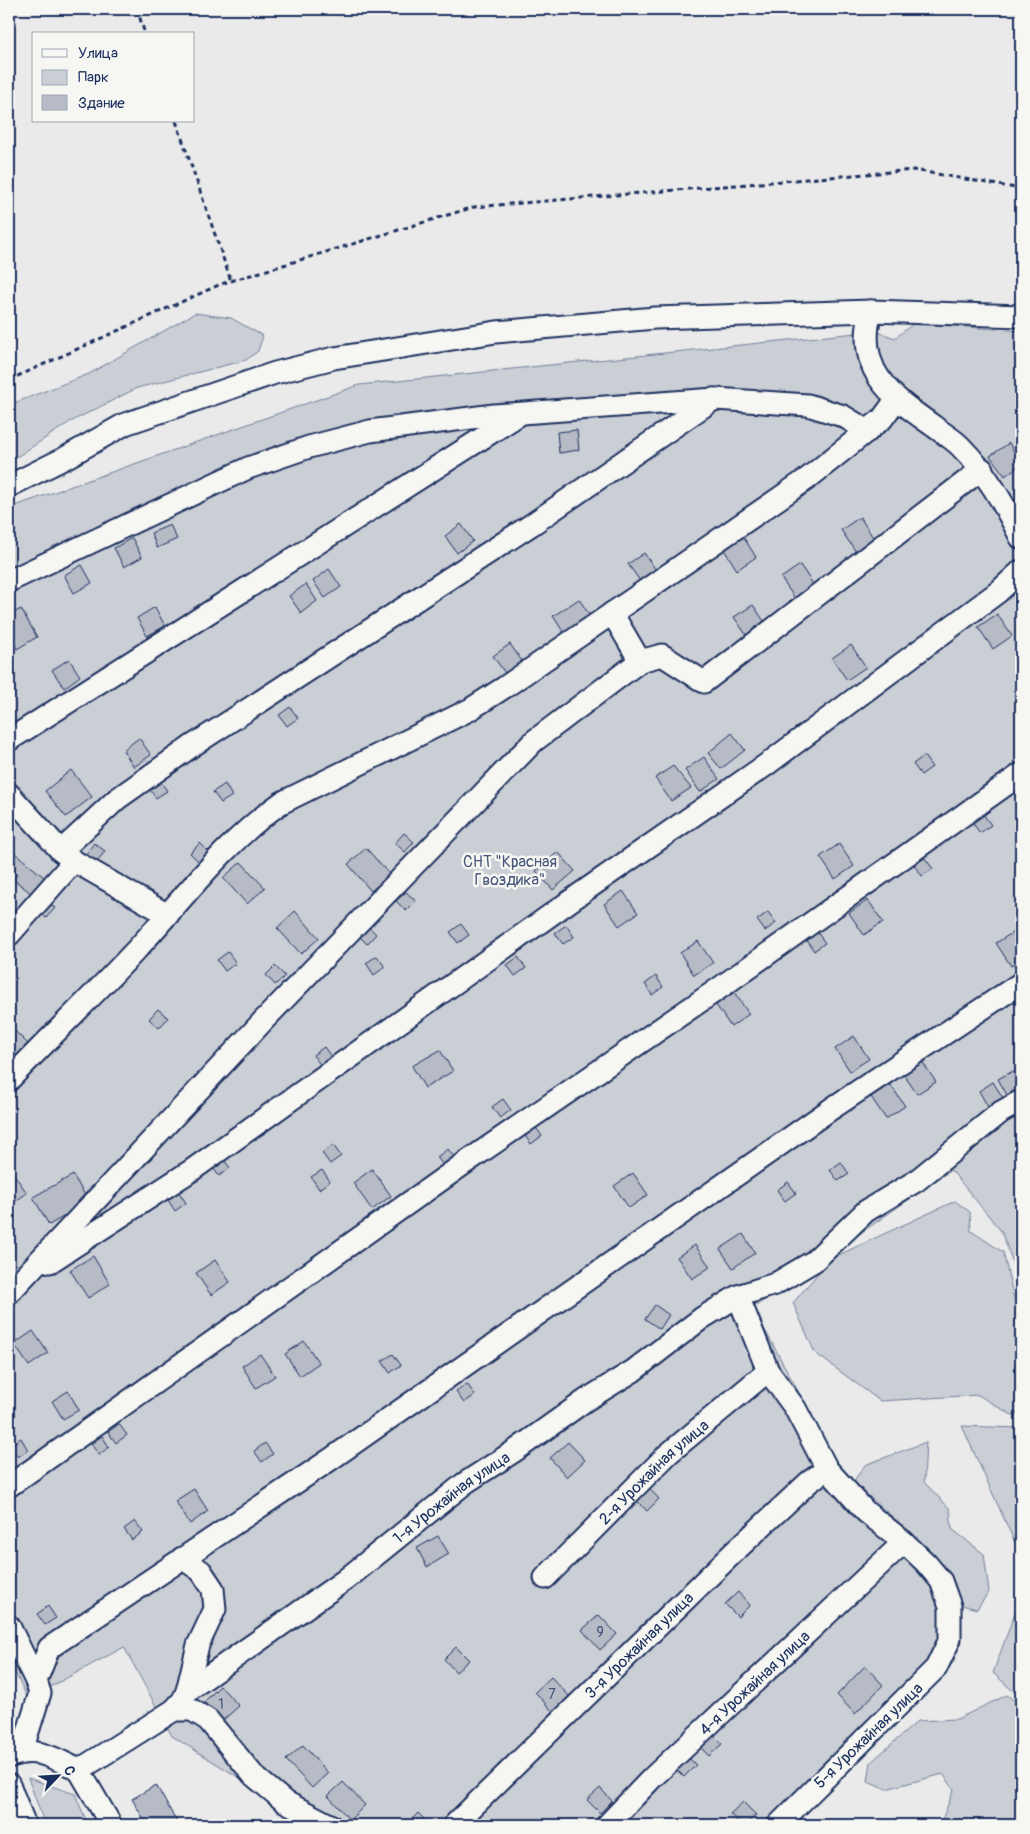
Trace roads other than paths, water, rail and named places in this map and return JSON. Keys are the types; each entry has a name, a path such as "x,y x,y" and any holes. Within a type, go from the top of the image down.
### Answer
{"street":[{"path":"871,311 866,331 868,356 882,383 896,400 958,443 982,469 1021,538"},
{"path":"9,486 65,458 125,424 275,372 334,358 496,332 655,318 871,311 1021,316"},
{"path":"9,581 248,468 309,447 370,431 523,413 715,399 808,405 843,416 868,431"},
{"path":"9,935 68,856 117,799 192,746 530,525 715,399"},
{"path":"9,1080 262,816 281,803 468,710 806,479 882,419 896,400"},
{"path":"9,740 523,413"},
{"path":"15,1287 263,1021 534,741 640,661 662,655 704,682 982,469"},
{"path":"15,1287 142,1201 192,1170 766,764 998,592 1021,571"},
{"path":"612,613 640,661"},
{"path":"9,1486 465,1163 745,970 1021,774"},
{"path":"9,794 68,856 168,914"},
{"path":"36,1681 49,1648 331,1460 831,1109 1021,983"},
{"name":"1-я Урожайная улица","path":"174,1710 183,1700 187,1691 345,1580 465,1483 516,1450 586,1400 633,1371 702,1318 738,1296 775,1284 814,1261 866,1211 916,1181 1001,1112 1021,1101"},
{"path":"738,1296 768,1371 794,1408 827,1469 866,1512 904,1542"},
{"name":"2-я Урожайная улица","path":"546,1578 668,1454 768,1371"},
{"name":"3-я Урожайная улица","path":"454,1825 734,1552 809,1482 827,1469"},
{"name":"5-я Урожайная улица","path":"778,1825 936,1668 950,1639 950,1606 941,1581 926,1563 904,1542"},
{"name":"4-я Урожайная улица","path":"607,1825 652,1778 904,1542"},
{"path":"182,1558 201,1571 213,1589 215,1609 198,1645 187,1691"},
{"path":"9,1626 40,1693 15,1754 42,1753 79,1770 112,1825"},
{"path":"79,1770 174,1710 192,1710 208,1720 254,1776 284,1801 330,1825"},
{"path":"11,1798 25,1825"}],"park label":[{"name":"СНТ \"Красная Гвоздика\"","path":"510,870"}]}
